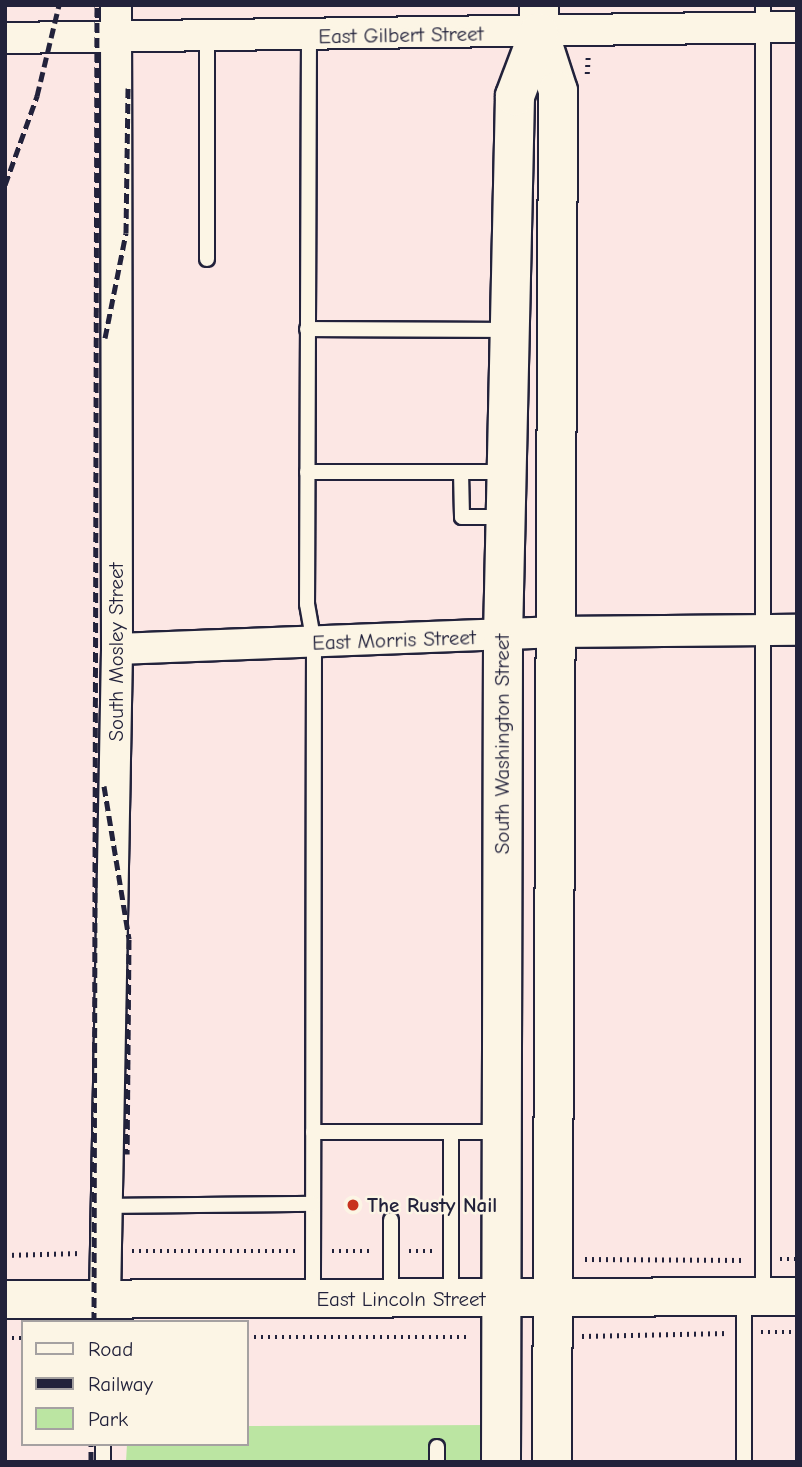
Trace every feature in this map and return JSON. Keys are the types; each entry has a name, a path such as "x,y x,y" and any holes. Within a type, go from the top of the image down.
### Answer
{"main road":[{"name":"South Washington Street","path":"501,1462 503,637 515,96 539,19"},
{"path":"539,19 558,91 553,632 552,1462"}],"street":[{"name":"South Mosley Street","path":"105,1304 117,649 116,5"},
{"name":"East Gilbert Street","path":"5,38 115,40 309,37 539,19 763,16 797,27"},
{"name":"East Morris Street","path":"117,649 503,637 553,632 797,630"},
{"name":"East Lincoln Street","path":"5,1299 105,1304 313,1298 768,1296"}],"lane":[{"path":"744,1462 744,1333 768,1296 763,1259 763,16"},
{"path":"309,37 307,604 314,643 313,1298"},
{"path":"207,38 207,259"},
{"path":"307,329 510,330"},
{"path":"307,472 506,471"},
{"path":"461,472 462,517 505,517"},
{"path":"313,1132 501,1132"},
{"path":"451,1132 451,1298"},
{"path":"107,1206 313,1204"},
{"path":"391,1220 391,1298"}],"path":[{"path":"5,1255 106,1251 451,1251"},
{"path":"577,1253 588,1261 797,1259"},
{"path":"577,1336 797,1332"},
{"path":"248,1337 477,1337"}],"green space":[{"path":"487,1425 486,1462 126,1462 127,1446 248,1446 248,1426"}],"railway":[{"path":"5,185 37,96 59,5"},
{"path":"94,1320 97,5"},
{"path":"105,338 126,233 128,88"},
{"path":"104,786 129,939 127,1154"},
{"path":"91,1446 91,1462"}],"place":[{"name":"The Rusty Nail","path":"353,1205"}]}
